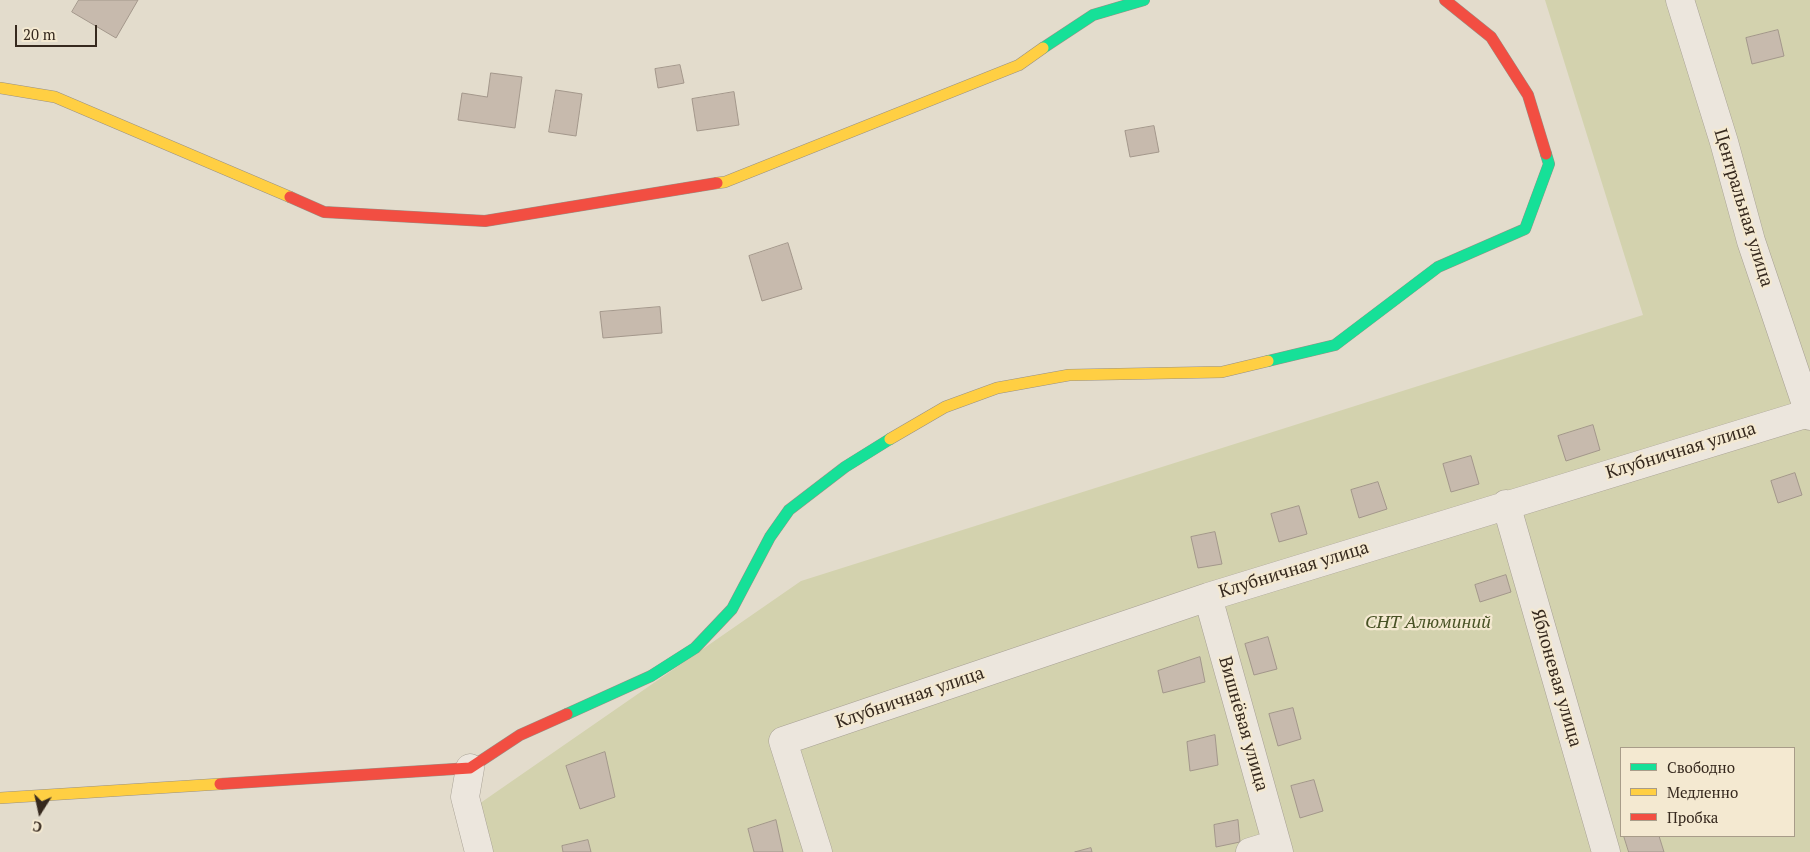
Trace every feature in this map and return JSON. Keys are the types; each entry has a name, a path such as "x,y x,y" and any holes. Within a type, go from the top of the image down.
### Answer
{"street":[{"path":"0,88 55,97 324,212 485,221 724,182 1020,65 1092,15 1144,0"},
{"path":"0,798 470,768 520,735 651,676 695,648 732,609 770,537 789,510 845,467 910,426 945,407 997,388 1069,375 1222,372 1335,345 1438,267 1525,229 1549,164 1528,95 1492,37 1445,0"},
{"name":"Центральная улица","path":"1680,0 1724,142 1751,241 1810,414"},
{"name":"Клубничная улица","path":"818,852 783,741 1208,597 1506,504 1810,414"},
{"name":"Яблоневая улица","path":"1506,504 1606,852"},
{"name":"Вишнёвая улица","path":"1208,597 1277,848"},
{"path":"470,768 466,797 479,852"},
{"path":"1250,852 1277,848"}],"green space":[{"name":"СНТ Алюминий","path":"1545,0 1810,0 1810,852 485,852 476,806 801,581 1643,315"}],"building":[{"path":"79,0 138,0 116,38 72,12"},
{"path":"1778,30 1784,56 1752,64 1746,38"},
{"path":"680,65 684,83 658,88 655,69"},
{"path":"491,73 522,77 515,128 458,120 462,93 487,97"},
{"path":"556,90 582,94 576,136 549,132"},
{"path":"734,92 739,125 697,131 692,99"},
{"path":"1154,126 1159,152 1130,157 1125,131"},
{"path":"788,243 802,289 762,301 749,256"},
{"path":"660,307 662,333 603,338 600,312"},
{"path":"1593,425 1600,450 1566,461 1558,436"},
{"path":"1471,456 1479,484 1451,492 1443,464"},
{"path":"1795,473 1802,495 1778,503 1771,481"},
{"path":"1378,482 1387,509 1359,518 1351,490"},
{"path":"1299,506 1307,534 1279,542 1271,514"},
{"path":"1215,532 1222,564 1198,568 1191,537"},
{"path":"1506,575 1511,592 1480,602 1475,585"},
{"path":"1268,637 1277,669 1254,675 1245,644"},
{"path":"1200,657 1205,682 1163,693 1158,671"},
{"path":"1293,708 1301,739 1278,746 1269,714"},
{"path":"1215,735 1218,765 1190,771 1187,742"},
{"path":"605,752 615,797 580,809 566,766"},
{"path":"1314,780 1323,811 1300,818 1291,786"},
{"path":"776,820 783,852 754,852 748,829"},
{"path":"1238,820 1240,842 1216,847 1214,825"},
{"path":"1624,837 1659,837 1664,852 1629,852"},
{"path":"588,840 591,852 563,852 562,846"},
{"path":"1091,848 1092,852 1075,852"}],"traffic: fast":[{"path":"1043,48 1093,15 1144,0"},
{"path":"1268,361 1335,345 1438,267 1525,229 1549,164 1546,154"},
{"path":"567,714 651,676 695,648 732,609 770,537 789,510 845,467 890,439"}],"traffic: slow":[{"path":"717,183 725,182 1019,65 1043,48"},
{"path":"0,88 55,97 290,197"},
{"path":"890,439 945,407 997,388 1069,375 1222,372 1268,361"},
{"path":"0,798 220,784"}],"traffic: jam":[{"path":"1445,0 1491,37 1528,95 1546,154"},
{"path":"290,197 324,212 485,221 717,183"},
{"path":"220,784 470,768 520,735 567,714"}]}
